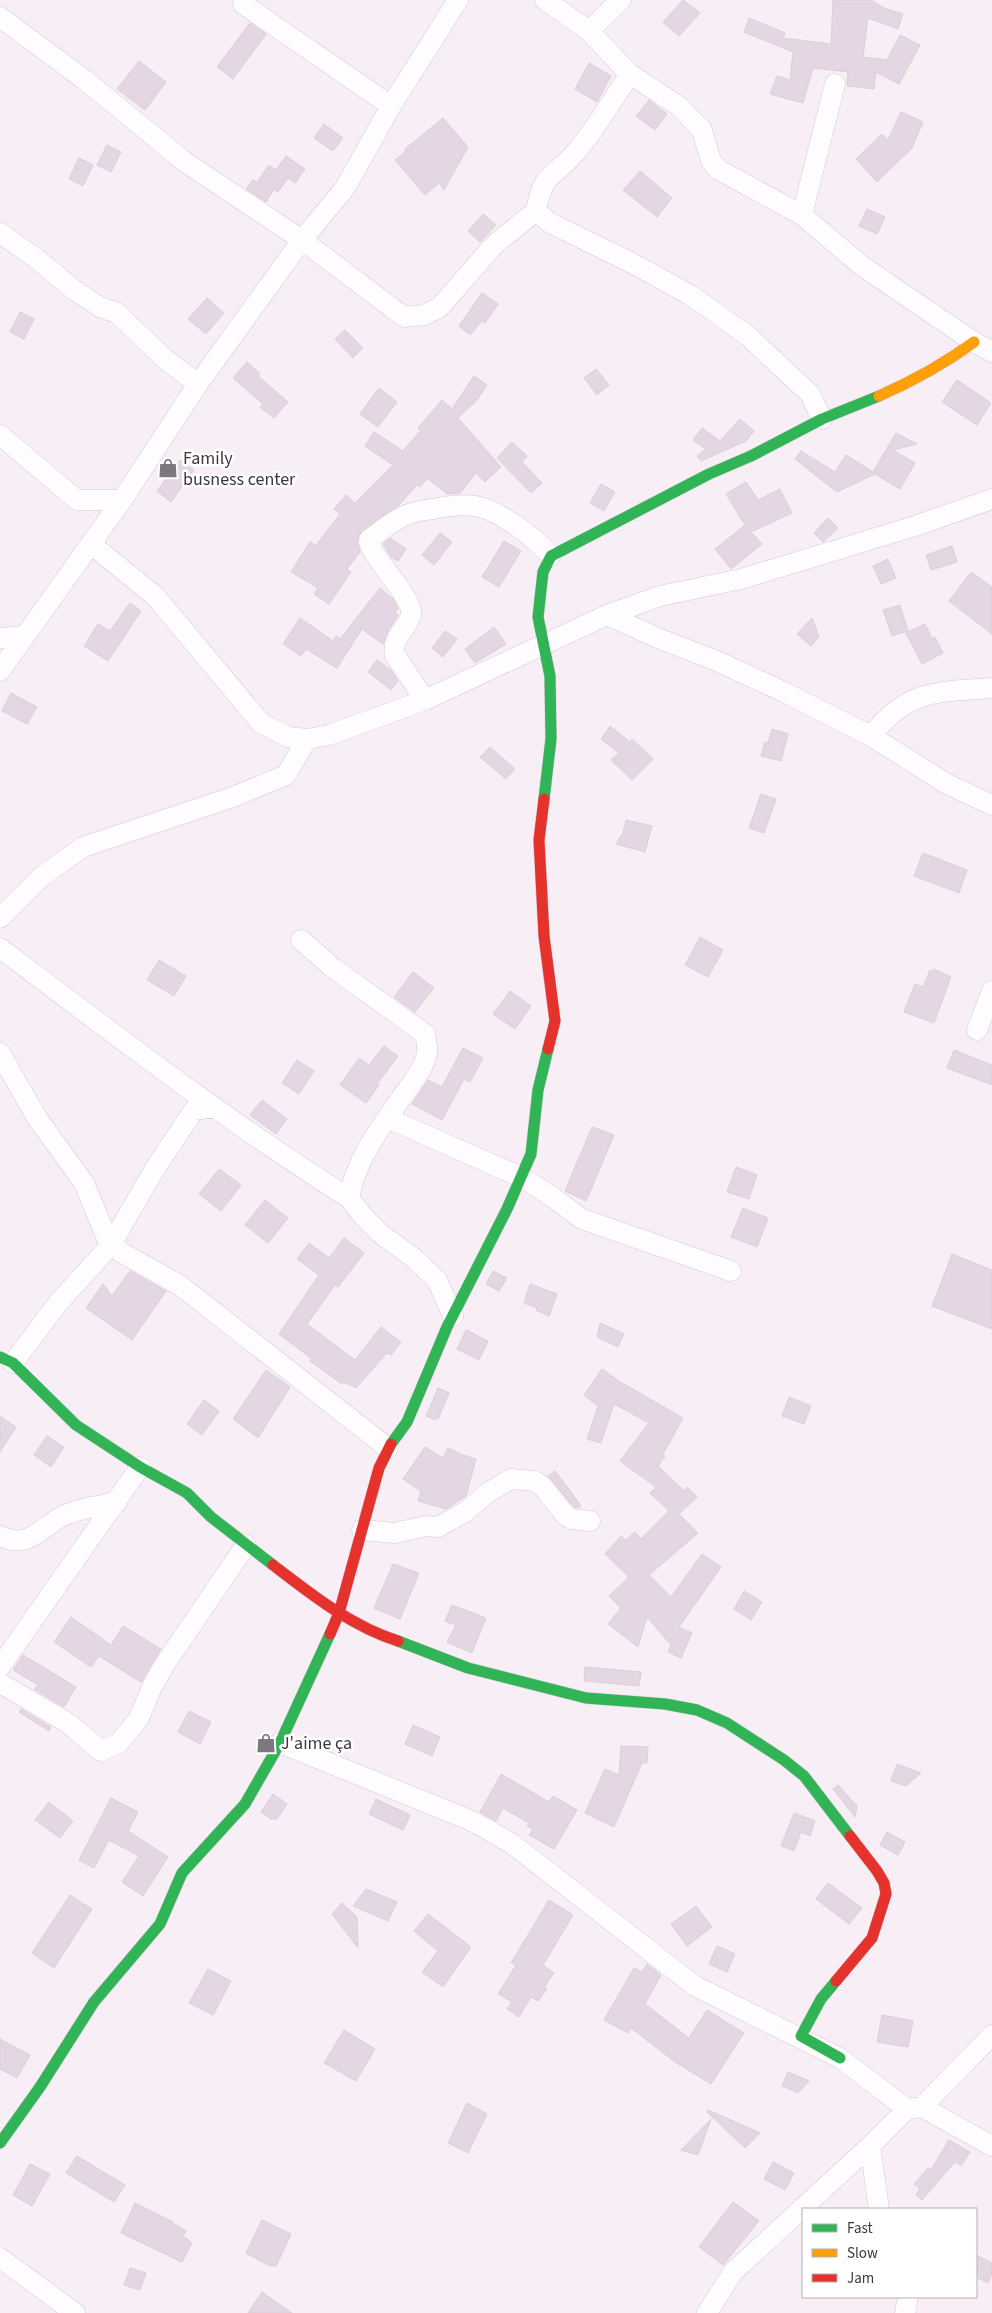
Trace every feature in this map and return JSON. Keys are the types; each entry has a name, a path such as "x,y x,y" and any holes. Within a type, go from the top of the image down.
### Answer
{"street":[{"path":"0,671 122,500 198,384 238,332 302,240 345,188 391,106 458,0"},
{"path":"545,0 589,31 630,74 680,106 702,130 710,161 719,170 802,215 862,266 987,348"},
{"path":"589,31 621,0"},
{"path":"243,4 391,106"},
{"path":"0,17 86,80 185,162 302,240 404,317 424,315 440,307 494,245 536,211 540,191 548,177 575,153 630,74"},
{"path":"802,215 835,84"},
{"path":"536,211 550,223 630,262 692,296 748,336 810,394 822,419"},
{"path":"0,233 37,259 73,289 100,307 117,313 165,360 198,384"},
{"path":"0,2144 40,2087 94,2002 160,1924 182,1873 245,1804 280,1743 339,1613 369,1498 379,1468 388,1448 407,1422 453,1316 523,1178 531,1154 538,1090 555,1021 544,936 539,840 551,739 550,676 538,617 543,572 551,556 708,474 750,456 822,419 908,384 945,363 987,348"},
{"path":"0,435 77,500 97,536 155,596 260,723 288,737 307,739 329,735 425,700 607,615 660,596 741,579 915,526 992,499"},
{"path":"77,500 122,500"},
{"path":"425,700 395,656 394,650 401,631 411,618 410,607 391,575 370,546 369,540 405,515 457,505 477,506 496,514 515,526 539,543 551,556"},
{"path":"607,615 725,665 871,736 947,784 992,805"},
{"path":"0,638 24,636"},
{"path":"871,736 886,718 906,703 928,693 992,688"},
{"path":"0,918 41,878 83,847 233,797 286,775 307,739"},
{"path":"301,940 333,968 425,1034 427,1053 419,1072 387,1118 353,1178 349,1198"},
{"path":"0,948 214,1107 292,1162 349,1198 375,1228 415,1259 437,1280 453,1316"},
{"path":"978,1030 992,991"},
{"path":"0,1053 37,1118 84,1183 110,1246 181,1286 388,1448"},
{"path":"214,1107 194,1110 156,1167 110,1246 6,1360 76,1425 140,1468 187,1493 211,1517 246,1545 339,1613 376,1634 428,1651 468,1668 506,1679 586,1698 666,1704 696,1710 727,1723 784,1760 804,1776 877,1871 884,1883 886,1894 872,1938 821,1999 802,2036 840,2058 914,2108 992,2146"},
{"path":"387,1118 523,1178 582,1219 731,1271"},
{"path":"0,1667 140,1468"},
{"path":"362,1530 395,1533 426,1526 438,1527 465,1512 488,1492 511,1479 535,1481 543,1487 566,1516 572,1519 590,1521"},
{"path":"0,1536 11,1541 30,1539 63,1516 116,1502"},
{"path":"0,1683 68,1723 101,1751 119,1743 139,1718 152,1687 165,1664 246,1545"},
{"path":"280,1743 472,1821 503,1838 695,1986 840,2058"},
{"path":"802,2208 992,2035"},
{"path":"870,2146 879,2208"},
{"path":"707,2313 732,2272 802,2208"},
{"path":"0,2258 75,2313"},
{"path":"905,2313 908,2298"}],"building":[{"path":"683,0 700,13 679,36 663,22"},
{"path":"833,0 871,0 884,8 903,14 898,29 868,18 863,57 887,60 900,35 920,45 899,84 876,72 874,89 847,86 848,72 813,68 803,103 770,94 777,76 790,80 793,52 744,32 749,18 785,33 783,38 831,44"},
{"path":"250,23 266,34 233,79 217,67"},
{"path":"139,61 166,82 145,110 117,89"},
{"path":"589,63 611,76 597,102 575,89"},
{"path":"649,100 667,114 655,130 636,116"},
{"path":"901,112 923,122 912,148 877,182 856,159 882,134 888,140"},
{"path":"443,118 468,147 444,190 439,183 425,195 395,160 406,151 405,149"},
{"path":"324,124 343,138 333,151 314,138"},
{"path":"107,145 121,152 111,172 97,165"},
{"path":"286,156 305,169 295,183 288,178 278,192 274,189 266,202 246,189 253,180 257,182 269,165 276,170"},
{"path":"79,158 93,165 83,186 69,179"},
{"path":"640,171 672,198 657,217 623,190"},
{"path":"867,209 885,217 877,234 859,226"},
{"path":"483,214 496,225 480,242 468,231"},
{"path":"482,293 498,304 485,323 482,321 470,335 459,326"},
{"path":"207,298 224,313 206,334 188,319"},
{"path":"20,312 34,319 24,339 10,332"},
{"path":"345,330 363,348 353,358 335,339"},
{"path":"247,362 260,374 258,376 288,402 274,418 260,407 263,404 233,378"},
{"path":"596,369 609,385 597,395 584,378"},
{"path":"474,376 487,385 477,400 458,418 501,467 485,482 476,473 460,493 447,494 427,478 420,487 417,485 399,505 361,531 357,542 360,552 347,569 351,572 329,604 314,594 318,588 291,572 310,542 316,545 340,514 334,509 346,495 355,503 393,465 365,446 374,432 403,451 421,430 418,428 442,400 452,409"},
{"path":"957,380 991,403 977,425 942,402"},
{"path":"379,388 397,402 378,427 360,414"},
{"path":"740,419 754,431 746,441 701,461 697,456 706,449 693,440 702,428 720,441"},
{"path":"896,433 917,444 893,450 915,463 900,489 875,474 837,492 795,459 801,451 835,472 846,455 873,472"},
{"path":"512,442 527,456 522,462 542,483 531,493 497,458"},
{"path":"180,460 194,470 171,502 157,491"},
{"path":"746,482 758,500 780,489 792,513 751,532 762,544 731,569 715,549 745,525 726,494"},
{"path":"601,484 615,492 604,511 590,503"},
{"path":"828,518 838,528 823,542 814,533"},
{"path":"440,533 452,542 434,565 422,555"},
{"path":"390,538 406,549 398,561 391,557 383,544"},
{"path":"504,541 521,551 499,587 482,577"},
{"path":"952,546 957,562 931,570 926,555"},
{"path":"888,559 896,578 881,584 873,566"},
{"path":"971,572 992,587 992,634 949,601"},
{"path":"380,588 393,599 398,609 395,612 398,615 388,631 383,644 362,629 337,668 306,649 301,656 283,644 300,618 333,641 336,636 340,639"},
{"path":"130,603 141,611 108,661 84,646 98,624 110,631"},
{"path":"900,605 908,631 892,636 883,610"},
{"path":"812,618 819,637 811,646 797,634"},
{"path":"925,624 932,639 935,637 943,653 922,664 906,633"},
{"path":"494,627 506,644 475,663 465,649"},
{"path":"445,631 457,639 443,657 432,648"},
{"path":"377,660 391,670 398,681 391,690 368,672"},
{"path":"11,693 37,707 27,724 2,711"},
{"path":"610,726 630,742 632,739 653,759 632,780 611,760 619,753 601,739"},
{"path":"772,729 788,734 781,761 761,756 765,742 768,743"},
{"path":"490,747 515,769 506,779 480,757"},
{"path":"761,794 776,799 764,833 749,828"},
{"path":"626,820 652,826 645,852 616,844 623,833"},
{"path":"923,853 967,870 959,893 914,876"},
{"path":"700,937 723,950 708,977 685,965"},
{"path":"159,960 186,976 174,996 147,980"},
{"path":"934,969 951,977 934,1023 904,1012 915,984 923,987 930,970 933,972"},
{"path":"413,972 434,988 415,1012 394,997"},
{"path":"510,991 531,1006 515,1029 493,1014"},
{"path":"384,1046 398,1056 377,1084 379,1085 366,1103 340,1085 359,1058 369,1065"},
{"path":"463,1048 483,1058 470,1082 464,1079 442,1120 412,1104 428,1080 442,1087"},
{"path":"954,1050 992,1065 992,1085 947,1068"},
{"path":"297,1060 314,1071 299,1094 282,1083"},
{"path":"262,1100 287,1119 276,1134 250,1115"},
{"path":"592,1127 614,1135 586,1201 565,1191"},
{"path":"736,1167 757,1175 749,1199 727,1192"},
{"path":"219,1169 241,1185 221,1211 199,1194"},
{"path":"265,1200 288,1218 268,1243 245,1225"},
{"path":"743,1208 768,1218 757,1247 731,1237"},
{"path":"344,1238 364,1253 338,1287 335,1285 307,1324 355,1360 381,1327 401,1342 391,1355 387,1353 356,1388 344,1382 342,1384 310,1361 312,1359 279,1334 319,1275 297,1259 309,1243 329,1258"},
{"path":"952,1254 992,1270 992,1329 932,1306"},
{"path":"130,1271 166,1291 132,1340 86,1308 103,1284 112,1296"},
{"path":"493,1271 507,1278 499,1291 486,1284"},
{"path":"530,1284 557,1294 549,1316 536,1310 537,1308 524,1303"},
{"path":"600,1323 624,1334 618,1347 597,1337"},
{"path":"466,1330 488,1341 479,1360 457,1349"},
{"path":"602,1369 622,1383 683,1418 663,1454 665,1456 658,1466 684,1491 687,1487 697,1497 679,1514 698,1533 649,1575 671,1597 702,1554 721,1567 679,1627 692,1633 681,1658 668,1652 671,1645 647,1617 638,1647 608,1624 621,1608 609,1596 629,1577 605,1554 621,1536 626,1540 635,1532 641,1539 669,1511 650,1493 656,1487 620,1461 649,1423 614,1404 601,1443 587,1439 598,1406 584,1395"},
{"path":"266,1370 290,1387 258,1438 233,1419"},
{"path":"438,1388 449,1393 438,1419 433,1419 426,1416"},
{"path":"789,1397 811,1406 804,1424 782,1416"},
{"path":"204,1400 219,1411 202,1435 187,1424"},
{"path":"0,1416 16,1427 0,1452"},
{"path":"47,1436 64,1447 51,1467 34,1455"},
{"path":"425,1447 443,1458 448,1448 476,1459 466,1496 446,1509 418,1501 421,1491 403,1479"},
{"path":"555,1471 581,1506 578,1508 574,1507 548,1476"},
{"path":"393,1564 419,1573 400,1619 374,1608"},
{"path":"744,1591 762,1602 751,1620 734,1609"},
{"path":"452,1605 486,1618 472,1653 447,1642 456,1625 445,1621"},
{"path":"71,1617 111,1645 123,1626 161,1649 141,1682 99,1656 91,1667 54,1642"},
{"path":"23,1655 76,1687 64,1707 34,1689 38,1685 13,1670"},
{"path":"585,1667 641,1672 639,1686 584,1681"},
{"path":"21,1709 51,1727 49,1731 19,1712"},
{"path":"189,1711 211,1722 200,1744 178,1732"},
{"path":"413,1725 440,1737 432,1756 405,1744"},
{"path":"621,1746 648,1747 647,1763 642,1763 614,1827 585,1813 605,1769 619,1775"},
{"path":"897,1764 921,1773 906,1786 891,1781"},
{"path":"501,1774 549,1802 553,1796 577,1810 554,1849 529,1835 533,1829 527,1826 529,1823 503,1808 496,1821 480,1812"},
{"path":"838,1785 857,1806 855,1817 833,1789"},
{"path":"273,1794 287,1804 277,1819 271,1819 261,1812"},
{"path":"111,1798 138,1812 128,1831 168,1857 143,1896 122,1882 139,1856 109,1840 94,1868 79,1860"},
{"path":"376,1799 410,1815 403,1830 369,1814"},
{"path":"49,1802 73,1821 60,1838 35,1820"},
{"path":"794,1813 815,1821 810,1836 801,1832 794,1851 781,1846"},
{"path":"887,1832 905,1842 898,1855 880,1845"},
{"path":"828,1883 862,1908 849,1924 816,1899"},
{"path":"366,1889 397,1902 388,1921 353,1906"},
{"path":"70,1895 92,1909 54,1968 32,1953"},
{"path":"549,1900 573,1915 543,1965 554,1973 544,1987 547,1989 538,2001 531,1997 519,2017 507,2009 512,2002 498,1994 516,1965 511,1963"},
{"path":"342,1903 357,1917 358,1948 332,1914"},
{"path":"696,1906 712,1927 687,1946 671,1924"},
{"path":"428,1914 471,1947 443,1987 422,1972 438,1951 414,1931"},
{"path":"717,1946 735,1954 727,1972 709,1964"},
{"path":"647,1964 661,1975 645,2004 689,2038 707,2010 744,2033 711,2084 675,2062 631,2028 628,2033 604,2020 634,1968 642,1972"},
{"path":"208,1969 231,1981 213,2015 189,2003"},
{"path":"882,2015 913,2021 908,2047 877,2042"},
{"path":"344,2030 375,2049 356,2081 324,2063"},
{"path":"0,2039 30,2055 17,2078 0,2069"},
{"path":"788,2072 809,2081 798,2093 782,2086"},
{"path":"467,2103 487,2114 468,2153 448,2143"},
{"path":"708,2110 760,2133 745,2148 707,2112"},
{"path":"711,2119 698,2155 681,2150"},
{"path":"949,2140 970,2152 961,2166 955,2162 922,2200 916,2195 920,2189 914,2184 928,2168 931,2170"},
{"path":"77,2156 125,2185 114,2202 66,2173"},
{"path":"773,2162 794,2173 785,2190 764,2179"},
{"path":"30,2164 50,2174 32,2206 13,2195"},
{"path":"733,2202 759,2221 723,2265 699,2247"},
{"path":"135,2203 173,2222 186,2231 183,2236 192,2243 182,2262 121,2233"},
{"path":"262,2220 291,2234 276,2266 270,2266 246,2253"},
{"path":"977,2256 992,2263 992,2274 988,2283 977,2278"},
{"path":"130,2268 146,2273 140,2290 124,2285"},
{"path":"262,2292 292,2313 248,2313"}],"traffic: fast":[{"path":"544,799 551,739 550,676 538,617 543,572 551,556 709,474 751,456 822,419 879,396"},
{"path":"391,1444 407,1422 447,1327 507,1209 531,1154 538,1090 548,1049"},
{"path":"0,1357 13,1363 76,1425 140,1467 187,1493 211,1517 273,1565"},
{"path":"0,2143 40,2087 94,2002 160,1924 182,1873 245,1804 280,1743 330,1634"},
{"path":"398,1641 468,1668 586,1698 665,1704 697,1710 727,1723 784,1760 804,1776 850,1836"},
{"path":"836,1981 821,1999 801,2036 840,2058"}],"traffic: slow":[{"path":"879,396 928,372 974,342"}],"traffic: jam":[{"path":"544,799 539,840 544,936 555,1021 548,1049"},
{"path":"330,1634 339,1613 379,1468 391,1444"},
{"path":"273,1565 332,1609 364,1627 398,1641"},
{"path":"836,1981 872,1938 886,1894 884,1883 877,1871 850,1836"}],"place":[{"name":"Family busness center","path":"168,468"},
{"name":"J'aime ça","path":"266,1743"}]}
